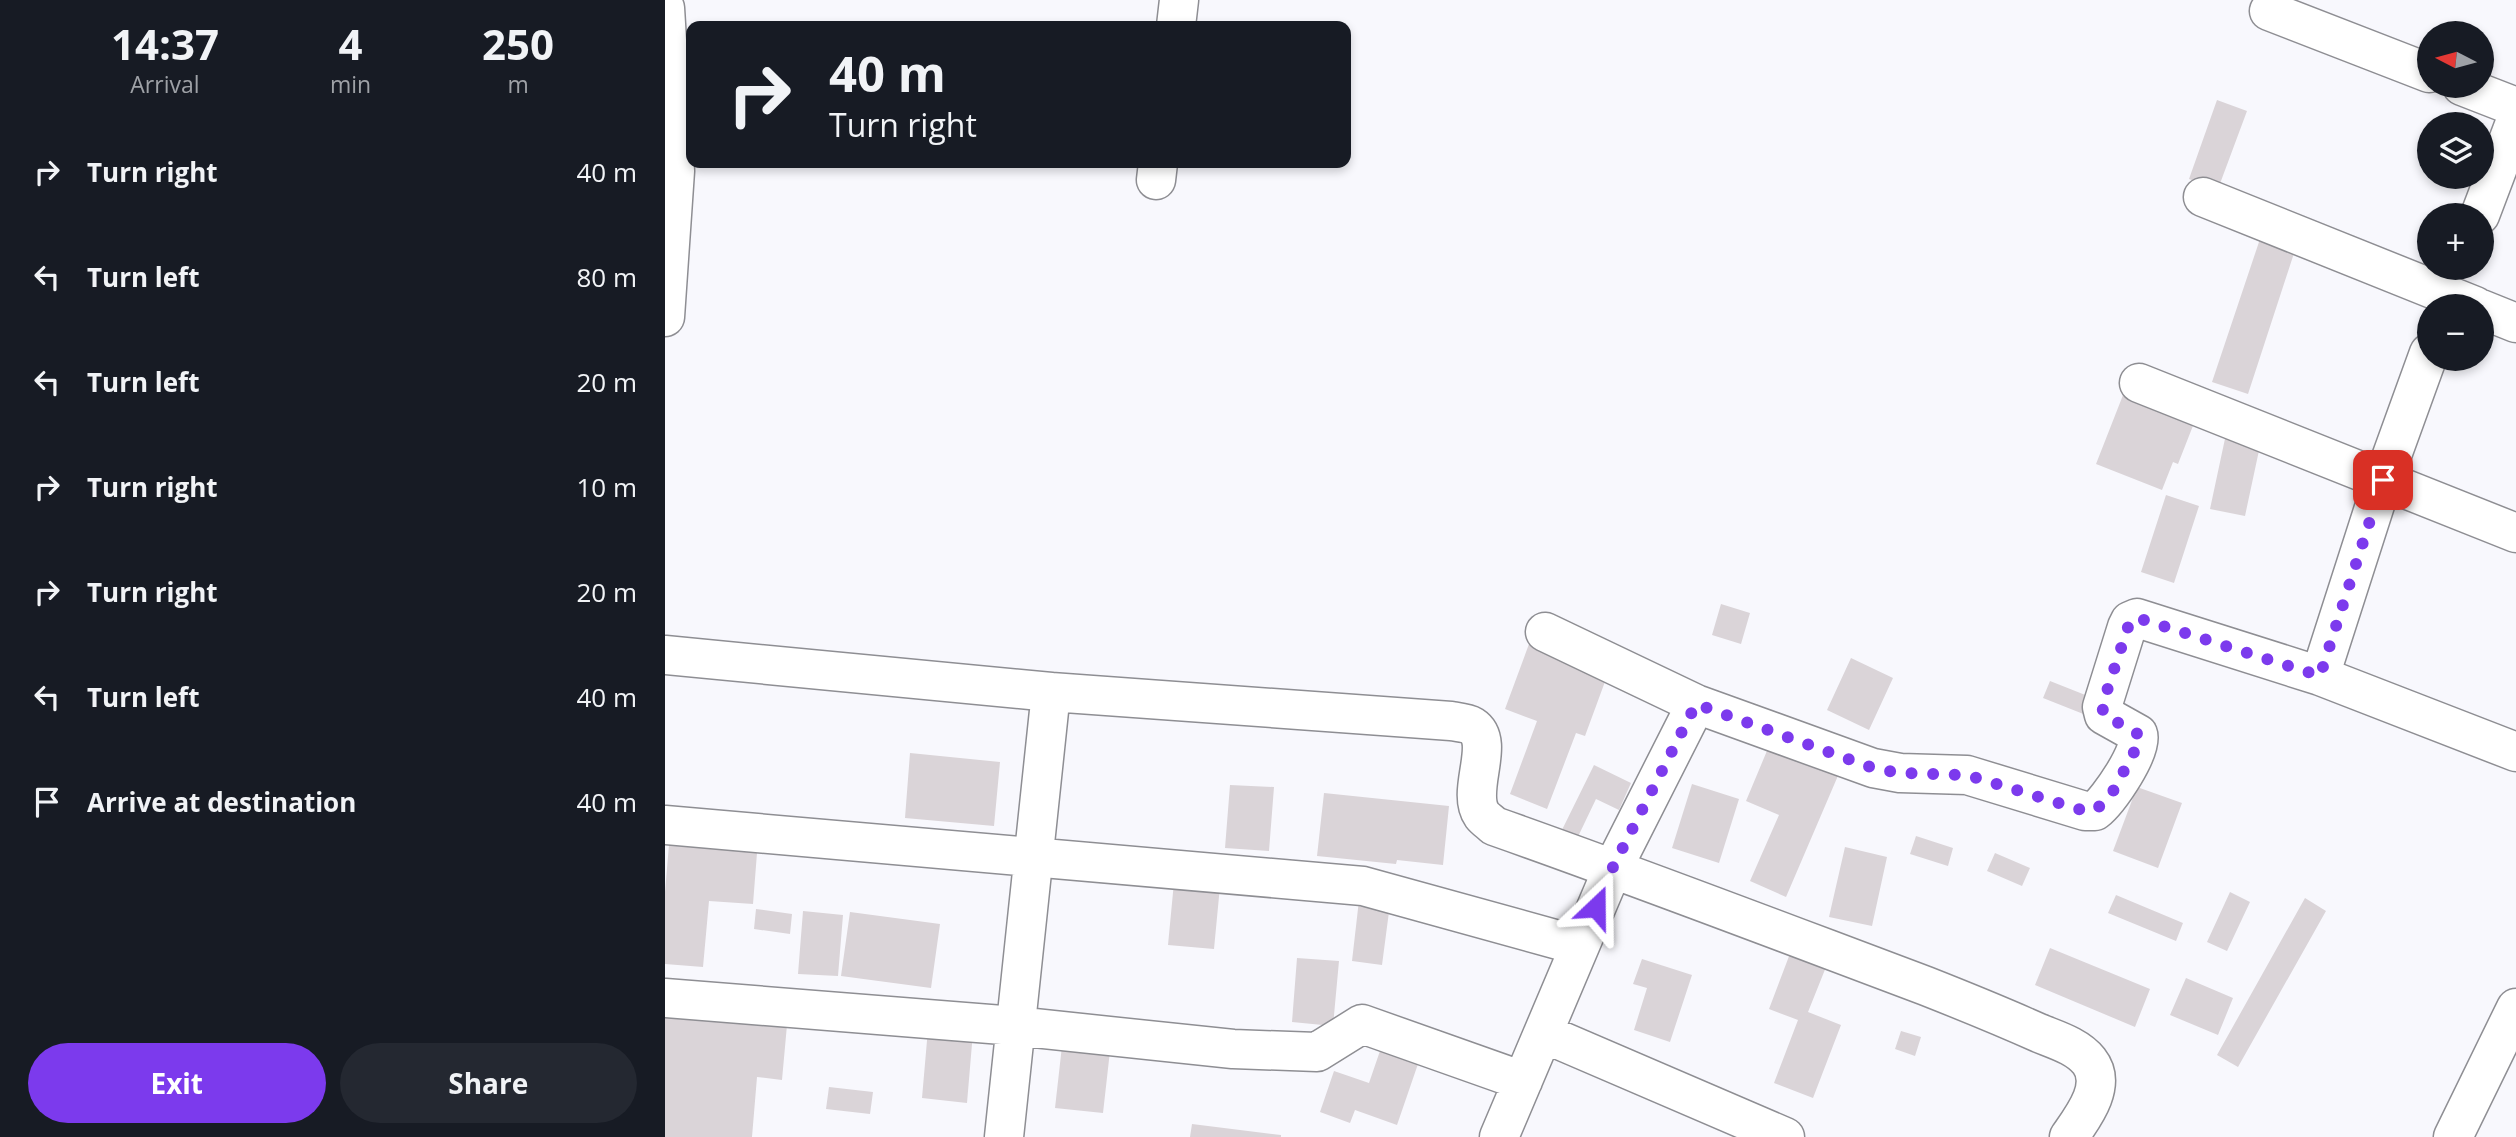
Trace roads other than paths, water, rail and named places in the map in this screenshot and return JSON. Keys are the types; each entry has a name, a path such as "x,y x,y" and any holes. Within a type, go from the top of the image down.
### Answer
{"street":[{"path":"1177,21 1179,0"},
{"path":"665,8 675,171 665,317"},
{"path":"2269,11 2417,68"},
{"path":"2493,98 2516,107"},
{"path":"2485,203 2516,120"},
{"path":"2203,197 2455,294"},
{"path":"2494,312 2516,323"},
{"path":"2320,676 2383,480 2423,371"},
{"path":"2139,383 2516,533"},
{"path":"1545,632 1696,704 1873,768 1900,773 1967,775 2085,811 2095,810 2110,797 2139,746 2138,734 2104,715 2102,706 2127,627 2133,619 2141,619 2320,676 2516,752"},
{"path":"665,655 1051,692 1451,721 1471,726 1481,735 1482,750 1475,796 1481,814 1494,826 1613,867 1979,1006 2076,1049 2090,1062 2095,1074 2094,1091 2087,1111 2069,1137"},
{"path":"1004,1137 1051,692"},
{"path":"1499,1137 1613,867 1696,704"},
{"path":"665,825 1363,886 1580,946"},
{"path":"665,999 1015,1026 1233,1049 1317,1052 1362,1024 1523,1081"},
{"path":"2453,1137 2516,1007"},
{"path":"1543,1033 1785,1137"}]}
